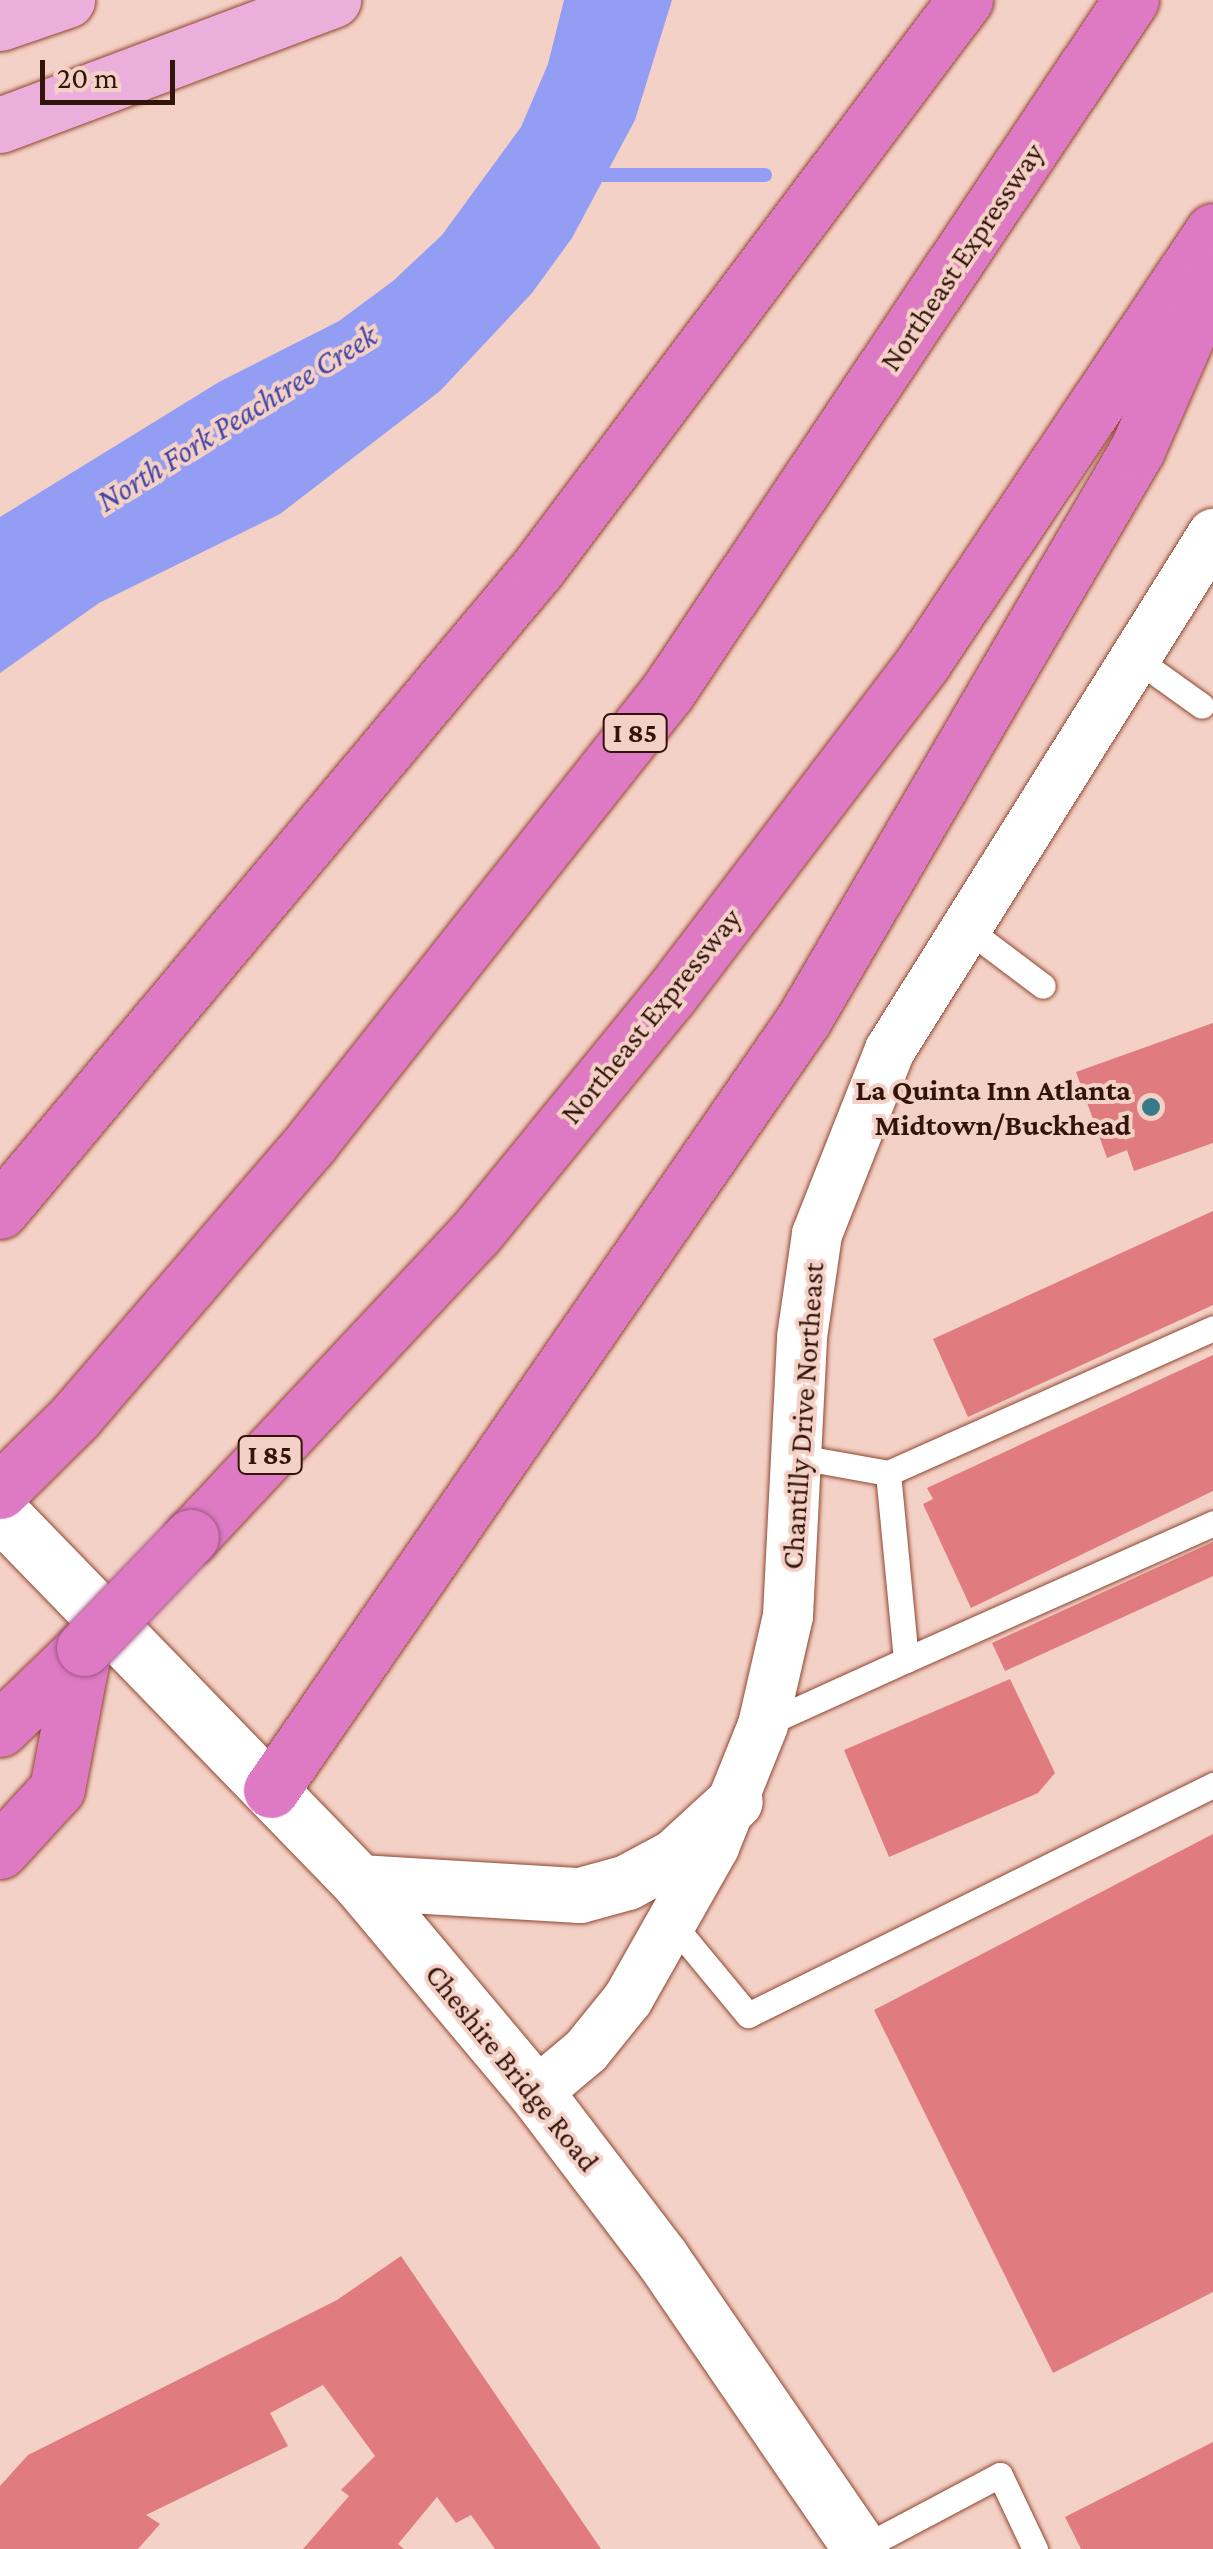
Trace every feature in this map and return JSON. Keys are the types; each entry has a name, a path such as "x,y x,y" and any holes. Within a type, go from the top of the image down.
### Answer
{"highway":[{"path":"0,1211 538,568 964,0"},
{"name":"Northeast Expressway","path":"0,1491 74,1417 312,1141 668,691 1131,0"},
{"name":"Northeast Expressway","path":"0,1729 98,1638 474,1235 670,996 924,661 1213,230"},
{"path":"271,1790 804,1019 1137,450 1213,278"},
{"path":"0,1851 57,1789 98,1638"}],"main road":[{"path":"0,23 66,0"},
{"path":"0,125 328,2"},
{"name":"Cheshire Bridge Road","path":"0,1512 98,1638 271,1790 358,1882 536,2093 661,2257 861,2549"},
{"path":"358,1882 580,1895 628,1882 675,1856 736,1801"}],"street":[{"name":"Chantilly Drive Northeast","path":"536,2093 612,2019 671,1922 736,1801 763,1725 788,1616 802,1337 816,1234 890,1050 1213,534"}],"lane":[{"path":"1135,658 1202,706"},
{"path":"966,928 1042,986"},
{"path":"798,1457 888,1473 1213,1328"},
{"path":"888,1473 906,1660"},
{"path":"763,1725 1213,1522"},
{"path":"671,1922 748,2015 1213,1786"},
{"path":"861,2549 1000,2474 1035,2549"}],"water":[{"name":"North Fork Peachtree Creek","path":"564,0 672,0 635,120 572,238 532,293 440,391 280,514 99,603 0,673 0,517 219,382 339,321 393,281 442,235 521,127 548,64"}],"building":[{"name":"La Quinta Inn Atlanta Midtown/Buckhead","path":"1213,1023 1213,1143 1134,1171 1127,1150 1107,1158 1076,1072"},
{"path":"1213,1211 1213,1305 968,1417 933,1339"},
{"path":"1213,1355 1213,1491 971,1608 923,1504 933,1499 927,1488"},
{"path":"1213,1542 1213,1576 1005,1671 992,1643"},
{"path":"1010,1679 1055,1773 1038,1793 889,1857 844,1750"},
{"path":"1213,1834 1213,2292 1053,2373 874,2010"},
{"path":"401,2256 601,2549 495,2549 471,2515 456,2523 437,2497 398,2544 404,2549 303,2549 349,2496 341,2490 375,2456 323,2385 270,2413 288,2446 146,2515 160,2524 138,2549 0,2549 0,2486 28,2455 337,2300"},
{"path":"1213,2442 1213,2549 1081,2549 1065,2517"}],"waterway":[{"path":"590,175 765,175"}],"place":[{"name":"La Quinta Inn Atlanta Midtown/Buckhead","path":"1151,1107"}]}
